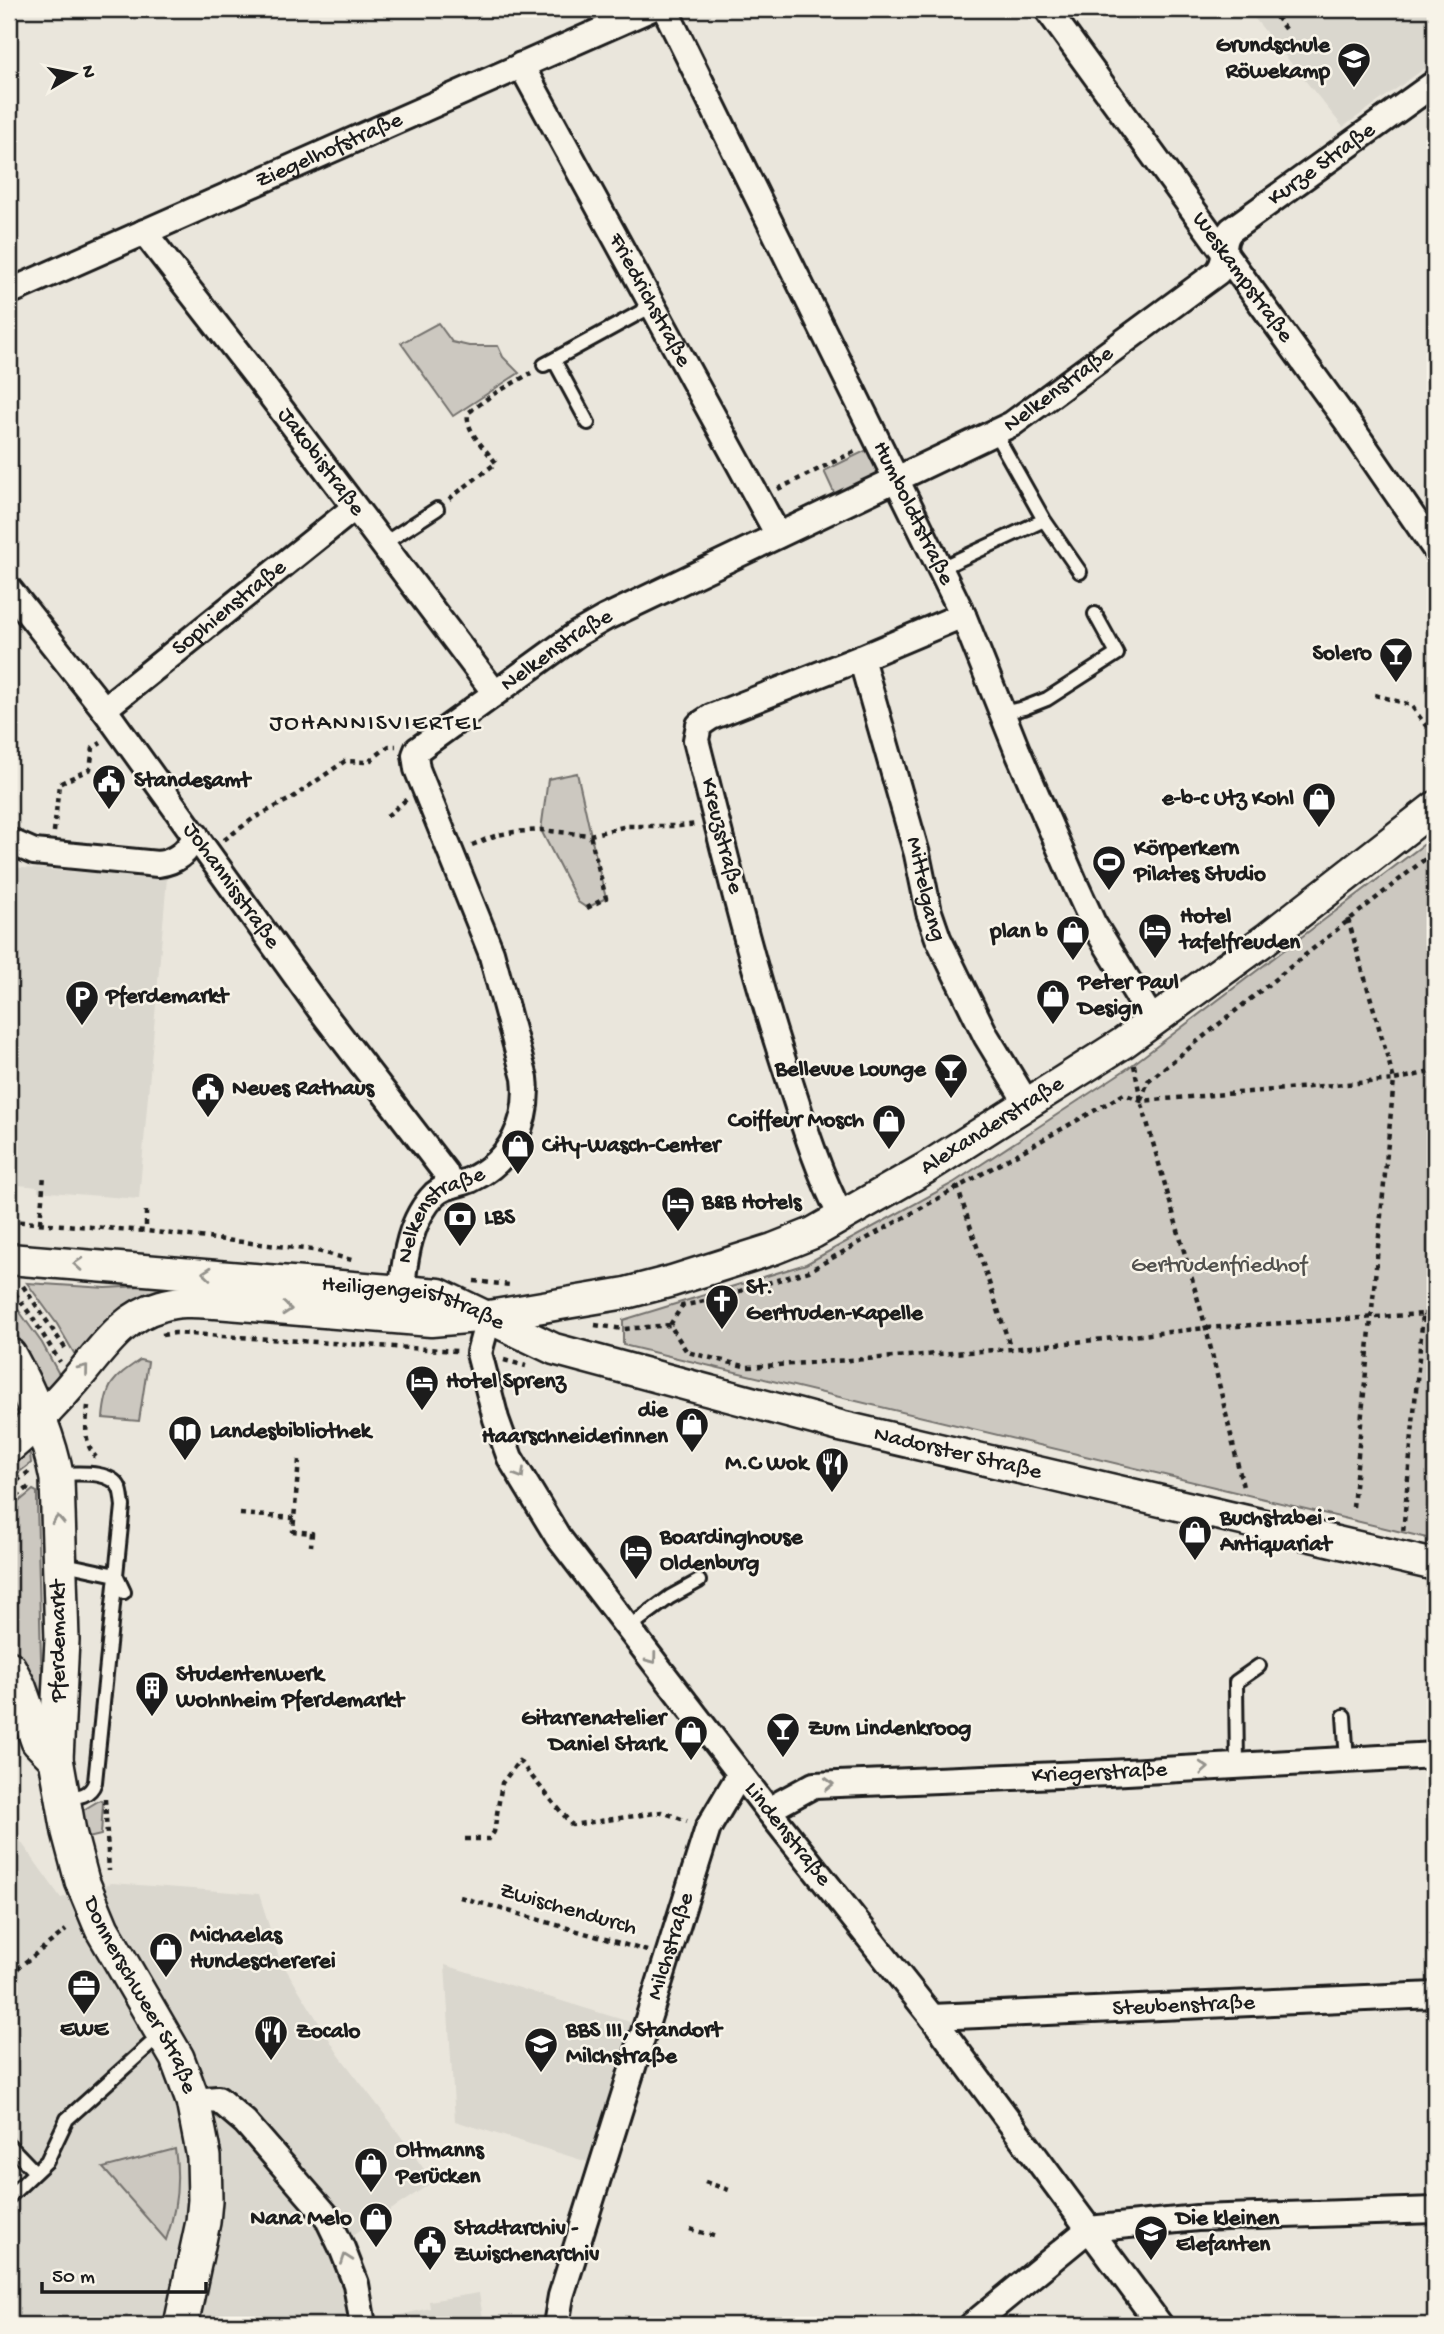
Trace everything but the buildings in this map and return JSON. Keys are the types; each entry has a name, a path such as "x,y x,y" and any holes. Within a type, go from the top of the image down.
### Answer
{"main road":[{"name":"Pferdemarkt","path":"9,1355 28,1391 39,1420 33,1468 60,1563 62,1640 56,1759"},
{"path":"33,1468 39,1420"},
{"name":"Pferdemarkt","path":"9,1668 19,1723 56,1759"},
{"name":"Donnerschweer Straße","path":"56,1759 62,1798 82,1881 102,1929 177,2058 193,2101"},
{"path":"181,2325 203,2222 205,2200 204,2157 193,2101"}],"street":[{"name":"Ziegelhofstraße","path":"9,292 650,9"},
{"name":"Humboldtstraße","path":"665,9 941,568 1093,923 1153,1021"},
{"name":"Weskampstraße","path":"1047,9 1351,427 1435,549"},
{"name":"Friedrichstraße","path":"521,65 778,535"},
{"name":"Kurze Straße","path":"1225,255 1224,240 1231,230 1435,83"},
{"name":"Jakobistraße","path":"144,232 495,693"},
{"name":"Nelkenstraße","path":"401,1289 409,1241 417,1221 435,1194 482,1174 505,1153 520,1130 527,1096 525,1078 491,952 417,769 415,755 495,693 578,634 606,618 995,433 1032,410 1218,272 1225,262 1225,255"},
{"name":"Sophienstraße","path":"111,719 354,508"},
{"name":"Johannisstraße","path":"9,589 111,719 319,1008 445,1172 450,1186"},
{"name":"Kreuzstraße","path":"837,1207 808,1139 759,983 696,740 699,725 711,717 962,615"},
{"name":"Mittelgang","path":"861,658 917,854 929,912 986,1036 1028,1105"},
{"name":"Alexanderstraße","path":"489,1316 626,1293 774,1249 813,1233 837,1207 1028,1105 1123,1043 1266,939 1435,807"},
{"path":"9,841 29,851 163,864 202,844"},
{"name":"Heiligengeiststraße","path":"15,1271 401,1289 439,1294 489,1316"},
{"name":"Heiligengeiststraße","path":"39,1420 107,1341 136,1318 162,1305 185,1302 216,1303 431,1321 489,1316"},
{"name":"Lindenstraße","path":"489,1316 479,1353 496,1419 516,1469 558,1537 768,1810 932,2017 1160,2325"},
{"name":"Nadorster Straße","path":"489,1316 554,1349 840,1426 1435,1565"},
{"name":"Kriegerstraße","path":"768,1810 814,1785 1237,1767 1435,1755"},
{"name":"Milchstraße","path":"556,2325 561,2296 708,1828 740,1774"},
{"name":"Steubenstraße","path":"932,2017 1435,1995"},
{"name":"Donnerschweer Straße","path":"193,2101 218,2099 245,2122 326,2215 356,2284 363,2325"},
{"path":"972,2325 1089,2230 1197,2218 1435,2210"}],"lane":[{"path":"589,423 549,363 652,306"},
{"path":"995,433 1044,520 1080,572"},
{"path":"383,544 436,509"},
{"path":"941,568 1044,520"},
{"path":"1002,713 1024,709 1047,699 1117,654 1094,614"},
{"path":"33,1468 109,1478 119,1487 122,1506 96,1782 93,1790 86,1794 62,1798"},
{"path":"60,1563 117,1574"},
{"path":"117,1574 124,1592"},
{"path":"628,1629 670,1597 699,1581"},
{"path":"1237,1767 1236,1682 1259,1666"},
{"path":"1344,1716 1347,1761"},
{"path":"9,2197 47,2161 67,2119 154,2041 165,2035"},
{"path":"9,2145 35,2172"}],"path":[{"path":"1270,9 1289,33"},
{"path":"436,509 496,463 470,429 468,413 492,395 549,363"},
{"path":"758,499 878,441"},
{"path":"1375,695 1411,705 1434,737"},
{"path":"52,854 59,784 90,769 93,748 111,719"},
{"path":"202,844 292,798 345,761 368,762 392,745 415,755"},
{"path":"452,854 497,835 514,832 541,830 590,835 627,826 689,826 716,816"},
{"path":"587,908 606,898 590,835"},
{"path":"1141,1101 1148,1081 1435,851"},
{"path":"1348,919 1394,1080 1353,1507"},
{"path":"1123,1043 1134,1063 1141,1101 1206,1328 1243,1487"},
{"path":"670,1325 682,1306 808,1270 1124,1094 1141,1101 1394,1080 1435,1072"},
{"path":"40,1223 44,1175"},
{"path":"957,1186 1011,1349"},
{"path":"146,1211 146,1231"},
{"path":"9,1221 146,1231 313,1250 365,1263"},
{"path":"15,1271 60,1338 73,1363"},
{"path":"467,1281 519,1285"},
{"path":"9,1285 65,1371"},
{"path":"1402,1558 1423,1314"},
{"path":"670,1325 687,1352 748,1367 1011,1349 1206,1328 1435,1314"},
{"path":"589,1324 624,1329 670,1325"},
{"path":"159,1336 175,1333 479,1353 530,1367"},
{"path":"93,1396 88,1407 86,1433 89,1450 100,1462"},
{"path":"77,1433 86,1433"},
{"path":"77,1448 88,1441"},
{"path":"299,1460 293,1531 312,1532 311,1546"},
{"path":"9,1487 33,1468"},
{"path":"9,1503 33,1468"},
{"path":"240,1514 294,1518"},
{"path":"465,1839 489,1839 494,1832 502,1783 519,1761 572,1825 662,1812 708,1828"},
{"path":"105,1798 110,1880"},
{"name":"Zwischendurch","path":"460,1897 667,1957"},
{"path":"9,1975 66,1930"},
{"path":"705,2182 729,2190"},
{"path":"690,2229 713,2236"}],"shaded area":[{"name":"Grundschule Röwekamp","path":"1247,9 1426,9 1435,20 1435,61 1343,127"},
{"name":"Pferdemarkt","path":"9,867 167,878 139,1199 38,1191 38,1187 9,1184"},
{"path":"9,1825 61,1898 112,1883 259,1894 279,1958 339,2055 433,2182 347,2239 370,2322 430,2308 429,2301 479,2293 484,2325 9,2325"},
{"name":"BBS III, Standort Milchstraße","path":"445,1965 646,2027 601,2166 455,2121"}],"green space":[{"path":"438,323 452,342 469,346 498,346 503,357 519,373 453,416 401,343"},
{"path":"867,450 880,476 836,497 824,471"},
{"path":"577,773 606,898 587,908 578,902 541,830 548,779"},
{"name":"Gertrudenfriedhof","path":"1435,836 1435,1540 623,1345 623,1320 806,1264 953,1183 1128,1068"},
{"path":"27,1283 106,1288 179,1284 187,1290 77,1358 57,1324"},
{"path":"9,1297 42,1343 60,1376 47,1393 27,1351 9,1323"},
{"path":"140,1360 148,1362 139,1421 103,1418 106,1397 112,1383"},
{"path":"26,1453 30,1454 31,1463 9,1480 9,1470"},
{"path":"33,1490 37,1492 41,1658 45,1707 42,1710 9,1641 9,1510"},
{"path":"100,1800 103,1803 101,1835 84,1839 80,1812"},
{"path":"175,2149 176,2195 166,2240 103,2168"}],"place":[{"name":"Grundschule Röwekamp","path":"1354,89"},
{"name":"Solero","path":"1396,684"},
{"name":"Standesamt","path":"109,811"},
{"name":"e-b-c Utz Kohl","path":"1319,829"},
{"name":"Körperkern Pilates Studio","path":"1109,892"},
{"name":"Hotel tafelfreuden","path":"1155,960"},
{"name":"plan b","path":"1073,962"},
{"name":"Peter Paul Design","path":"1053,1026"},
{"name":"Pferdemarkt","path":"82,1027"},
{"name":"Bellevue Lounge","path":"951,1100"},
{"name":"Neues Rathaus","path":"208,1119"},
{"name":"Coiffeur Mosch","path":"889,1151"},
{"name":"City-Wasch-Center","path":"518,1176"},
{"name":"B&B Hotels","path":"678,1233"},
{"name":"LBS","path":"460,1248"},
{"name":"St. Gertruden-Kapelle","path":"722,1331"},
{"name":"Hotel Sprenz","path":"422,1412"},
{"name":"die Haarschneiderinnen","path":"692,1454"},
{"name":"Landesbibliothek","path":"185,1462"},
{"name":"M.C Wok","path":"832,1494"},
{"name":"Buchstabei - Antiquariat","path":"1195,1562"},
{"name":"Boardinghouse Oldenburg","path":"636,1581"},
{"name":"Studentenwerk Wohnheim Pferdemarkt","path":"152,1718"},
{"name":"Zum Lindenkroog","path":"783,1759"},
{"name":"Gitarrenatelier Daniel Stark","path":"691,1762"},
{"name":"Michaelas Hundeschererei","path":"166,1979"},
{"name":"EWE","path":"84,2016"},
{"name":"Zocalo","path":"271,2062"},
{"name":"BBS III, Standort Milchstraße","path":"541,2074"},
{"name":"Oltmanns Perücken","path":"371,2194"},
{"name":"Nana Melo","path":"376,2249"},
{"name":"Die kleinen Elefanten","path":"1151,2262"},
{"name":"Stadtarchiv - Zwischenarchiv","path":"430,2272"}],"district":[{"name":"JOHANNISVIERTEL","path":"376,724"}]}
